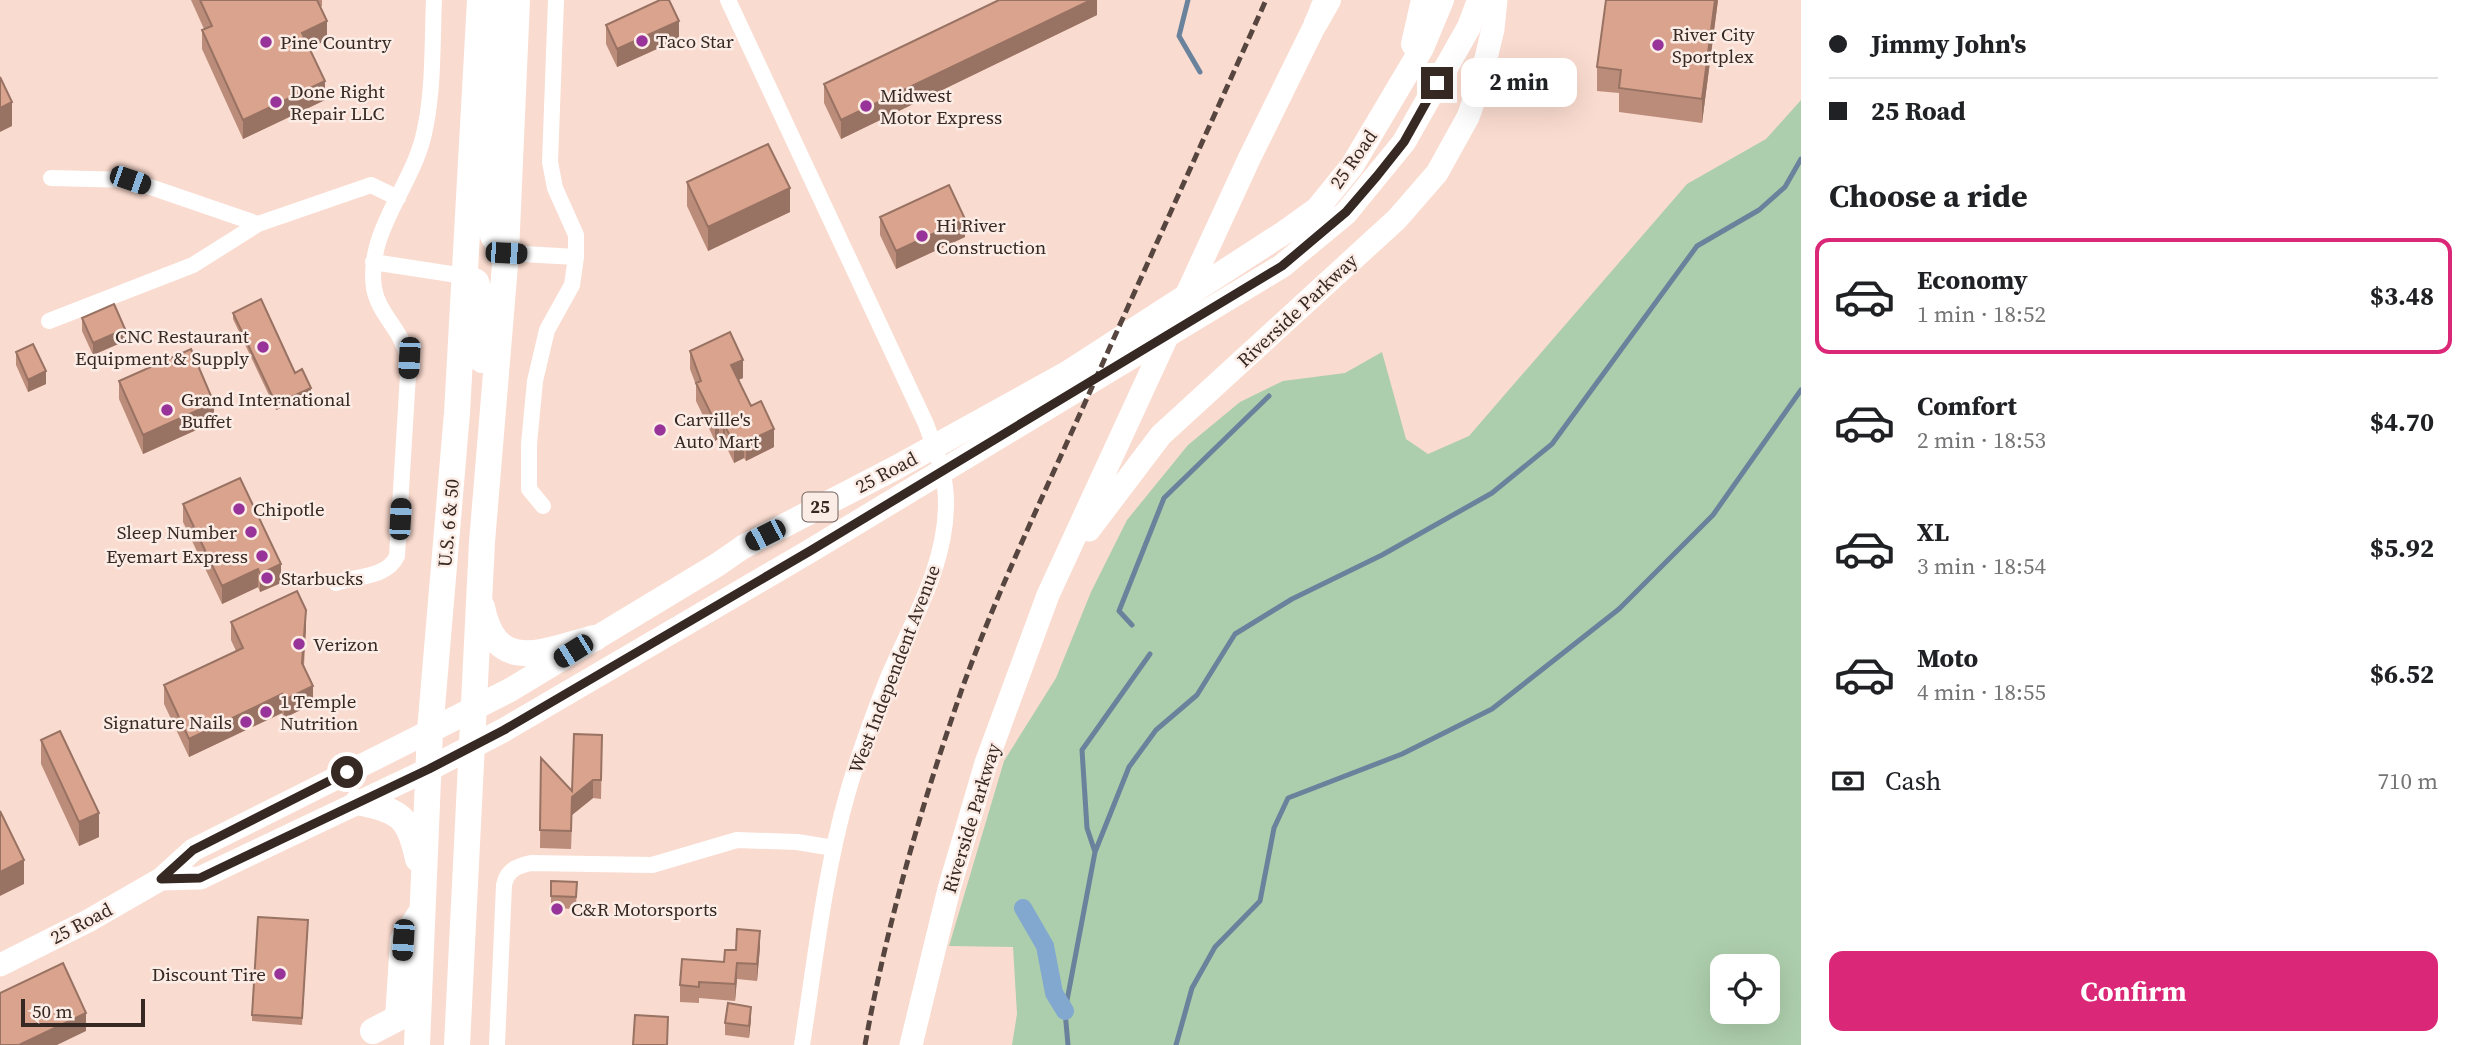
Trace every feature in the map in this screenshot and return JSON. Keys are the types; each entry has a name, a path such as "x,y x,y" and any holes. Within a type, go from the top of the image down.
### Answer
{"highway":[{"name":"U.S. 6 & 50","path":"419,1038 430,732 457,413 480,0"},
{"path":"495,0 496,42 486,202 493,236 506,253"},
{"name":"U.S. 6 & 50","path":"457,1045 481,542 506,253 517,0"},
{"path":"464,276 476,282 481,298 480,414 490,458"},
{"path":"481,542 482,610 492,636 500,645 521,655 595,638"},
{"path":"358,802 387,808 396,812 405,822 415,841 423,898 403,940 398,1018 374,1038"}],"main road":[{"path":"1316,23 1327,0"},
{"path":"1397,92 1413,46 1423,0"},
{"name":"25 Road","path":"0,965 88,921 161,879 193,850 510,690 743,547 897,467 1067,373 1254,254 1317,209 1352,166 1422,48 1442,0"},
{"path":"1448,61 1467,0"},
{"name":"25 Road","path":"161,879 200,878 473,747 904,495 1282,266 1346,212 1404,142 1469,27 1479,0"},
{"name":"Riverside Parkway","path":"1048,595 1096,519 1161,435 1398,219 1437,173 1468,117 1480,83 1493,29 1496,0"},
{"name":"Riverside Parkway","path":"911,1045 949,889 986,763 1048,595 1249,159 1316,23"}],"street":[{"path":"336,583 388,569 397,556 409,358 399,336 384,315 374,289 373,262 384,225 410,176 423,137 429,95 434,0"},
{"path":"543,506 529,489 529,443 536,381 547,330 572,285 576,257 576,234 555,188 550,162 556,0"},
{"name":"West Independent Avenue","path":"728,0 926,424 939,459 945,487 946,516 935,567 860,752 834,848 802,1045"},
{"path":"51,178 130,180 258,224"},
{"path":"49,321 192,265 258,224 371,184 398,198"},
{"path":"506,253 576,257"},
{"path":"373,262 464,276"},
{"path":"497,1045 504,885 514,868 531,863 652,865 737,840 797,842 834,848"}],"green space":[{"path":"1801,100 1801,1045 1012,1045 1017,1014 1013,947 949,946 1004,761 1056,678 1091,592 1127,520 1188,445 1240,402 1283,381 1345,373 1382,352 1406,439 1428,454 1469,436 1687,184 1766,139"}],"building":[{"name":"Pine Country","path":"200,0 317,0 327,21 302,33 325,81 243,120 202,30 212,26"},
{"path":"660,0 669,0 679,21 617,49 606,25"},
{"path":"999,0 1091,0 841,120 824,84"},
{"name":"River City Sportplex","path":"1606,0 1715,0 1702,99 1619,88 1621,70 1597,67"},
{"path":"0,77 12,102 0,108"},
{"path":"768,144 790,188 708,227 687,182"},
{"path":"949,185 965,219 896,251 880,217"},
{"name":"CNC Restaurant Equipment & Supply","path":"261,299 295,373 302,369 311,388 276,404 233,313"},
{"path":"114,304 125,329 93,343 82,318"},
{"path":"730,332 743,360 731,365 751,406 761,401 774,429 746,442 744,439 734,444 725,426 723,427 719,420 715,422 696,383 701,381 690,351"},
{"path":"33,344 46,371 28,380 16,352"},
{"name":"Grand International Buffet","path":"191,349 214,403 143,435 119,381"},
{"path":"240,478 281,564 260,574 258,569 222,586 183,504"},
{"path":"297,591 306,610 302,663 313,686 284,700 282,694 189,739 164,685 243,648 231,622"},
{"path":"60,731 99,813 79,822 41,740"},
{"path":"574,734 602,735 601,780 593,780 572,797 571,831 540,830 541,758 572,791"},
{"path":"0,811 24,860 0,872"},
{"path":"551,881 577,882 576,897 551,896"},
{"name":"Discount Tire","path":"258,917 308,920 302,1018 252,1015"},
{"path":"737,929 760,931 757,964 737,963 735,984 699,982 699,987 680,985 682,959 724,962 725,950 736,950"},
{"path":"63,963 86,1013 19,1045 0,1045 0,993"},
{"path":"728,1003 751,1007 749,1026 725,1023"},
{"path":"635,1015 668,1017 667,1045 633,1045"}],"waterway":[{"path":"1188,0 1179,36 1200,72"},
{"path":"1095,852 1129,767 1156,730 1197,695 1235,634 1292,599 1382,555 1492,493 1552,444 1697,246 1759,210 1785,187 1801,159"},
{"path":"1176,1045 1192,988 1215,947 1260,901 1274,828 1288,798 1402,754 1492,709 1619,609 1713,515 1801,390"},
{"path":"1132,625 1119,611 1164,498 1269,396"},
{"path":"1068,1045 1065,1011 1095,852 1087,828 1082,750 1150,654"},
{"path":"1023,908 1045,946 1054,993 1065,1011"}],"railway":[{"path":"865,1045 907,864 948,730 977,649 1023,540 1266,0"}],"place":[{"name":"Taco Star","path":"642,41"},
{"name":"Pine Country","path":"266,42"},
{"name":"River City Sportplex","path":"1658,45"},
{"name":"Done Right Repair LLC","path":"276,102"},
{"name":"Midwest Motor Express","path":"866,106"},
{"name":"Hi River Construction","path":"922,236"},
{"name":"CNC Restaurant Equipment & Supply","path":"263,347"},
{"name":"Grand International Buffet","path":"167,410"},
{"name":"Carville's Auto Mart","path":"660,430"},
{"name":"Chipotle","path":"239,509"},
{"name":"Sleep Number","path":"251,532"},
{"name":"Eyemart Express","path":"262,556"},
{"name":"Starbucks","path":"267,578"},
{"name":"Verizon","path":"299,644"},
{"name":"1 Temple Nutrition","path":"266,712"},
{"name":"Signature Nails","path":"246,722"},
{"name":"C&R Motorsports","path":"557,909"},
{"name":"Discount Tire","path":"280,974"}],"route":[{"path":"347,772 193,850 161,879 200,878 473,747 810,551 1282,266 1346,212 1377,176 1404,142 1437,83"}]}
